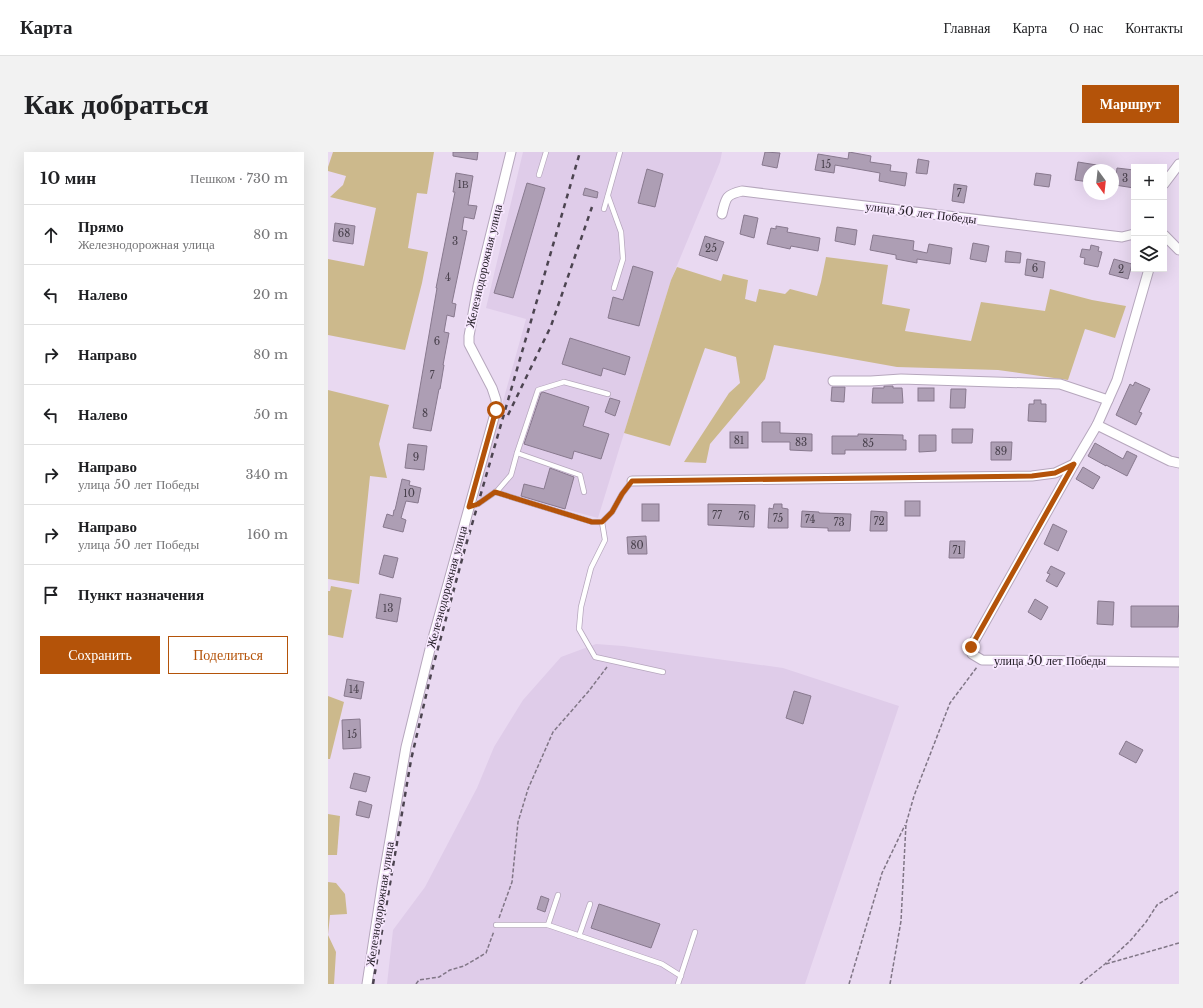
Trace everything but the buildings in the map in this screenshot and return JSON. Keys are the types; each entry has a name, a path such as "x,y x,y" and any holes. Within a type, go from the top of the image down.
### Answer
{"street":[{"name":"Железнодорожная улица","path":"367,984 406,747 430,649 496,410 496,400 492,388 469,344 469,336 478,286 511,152"},
{"path":"1167,180 1179,164"},
{"name":"улица 50 лет Победы","path":"722,214 726,199 732,194 742,191 1122,237 1131,235"},
{"path":"1165,236 1179,250"},
{"name":"улица 50 лет Победы","path":"1148,272 1117,380 1097,425 971,647 972,654 982,660 1179,662"},
{"path":"833,381 901,379 1060,384 1108,400"},
{"path":"1097,425 1170,461 1179,463"},
{"path":"632,481 1032,476 1055,473 1074,464"}],"lane":[{"path":"539,175 546,152"},
{"path":"604,209 620,152"},
{"path":"608,196 621,232 623,259 614,288"},
{"path":"469,507 478,504 498,490 511,475 538,390 564,382 608,394"},
{"path":"517,453 580,475 584,492"},
{"path":"495,492 592,522 602,522 612,512 622,494 632,481"},
{"path":"602,522 605,540 591,568 582,607 579,629 595,657 663,672"},
{"path":"548,925 558,895"},
{"path":"579,936 590,904"},
{"path":"496,925 548,925 662,964 680,976"},
{"path":"678,984 695,932"}],"path":[{"path":"416,984 419,980 439,977 450,970 464,966 486,954 512,882 518,822 528,789 553,732 588,692 611,660"},
{"path":"849,984 882,873 906,824 914,796 950,703 982,660"},
{"path":"890,984 901,921 906,824"},
{"path":"1080,984 1130,941 1146,922 1157,905 1179,891"},
{"path":"1105,964 1179,943"}],"shaded area":[{"path":"333,152 434,152 427,194 417,193 408,248 428,252 422,283 405,350 328,335 328,259 364,266 376,208 330,197 343,185 346,176 328,171"},
{"path":"523,152 722,152 720,162 671,280 598,518 495,489 481,499 476,498 526,319 486,308"},
{"path":"826,257 888,265 882,304 910,309 905,331 971,341 981,302 1045,311 1050,289 1092,300 1126,306 1115,338 1085,329 1068,380 998,370 897,367 774,345 765,379 710,444 706,463 684,462 729,393 740,383 736,357 705,348 670,446 624,433 671,280 677,267 721,281 723,274 748,280 745,299 756,302 759,289 785,294 790,289 817,296"},
{"path":"328,390 389,405 379,444 387,478 370,476 359,584 328,579"},
{"path":"331,586 352,590 343,638 328,635 328,591 330,591"},
{"path":"596,644 623,646 783,668 899,706 805,984 387,984 393,930 425,887 477,788 494,747 523,700 561,657"},
{"path":"328,696 344,702 330,759 328,759"},
{"path":"328,814 340,816 337,855 328,855"},
{"path":"328,882 336,883 345,894 347,914 330,915 328,935"},
{"path":"328,935 336,952 334,984 328,984"}],"railway":[{"path":"373,984 411,760 431,674 464,552 580,152"},
{"path":"508,415 551,326 592,207"}],"route":[{"path":"496,410 469,507 478,504 495,492 592,522 602,522 612,512 622,494 632,481 1032,476 1055,473 1074,464 971,647"}]}
